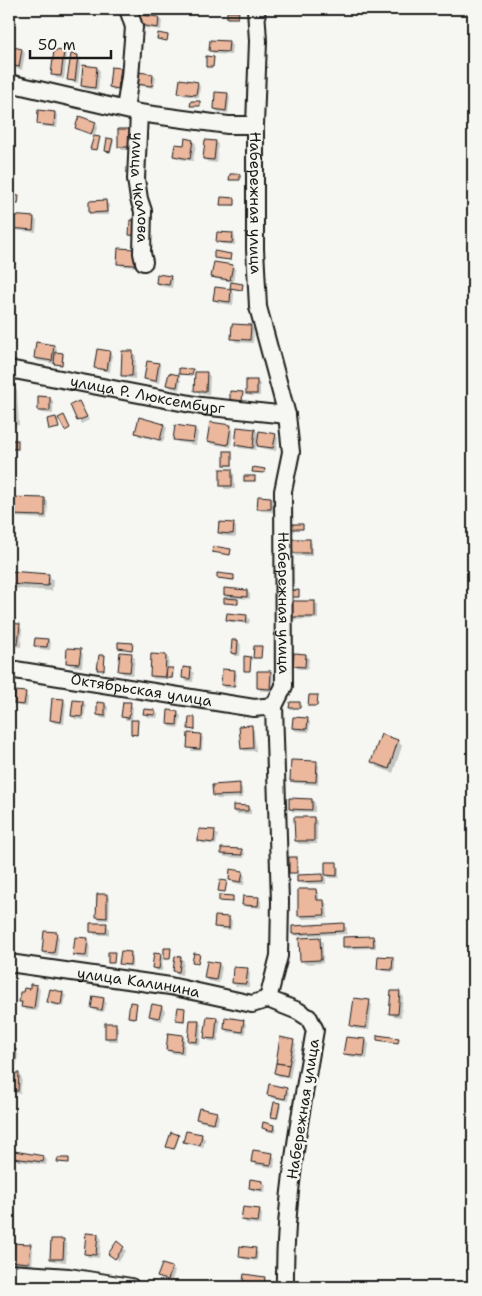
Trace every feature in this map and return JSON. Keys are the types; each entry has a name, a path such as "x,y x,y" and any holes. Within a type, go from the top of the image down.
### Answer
{"street":[{"name":"улица Чкалова","path":"128,9 134,27 130,77 136,179 143,211 142,253 144,262"},
{"name":"Набережная улица","path":"256,9 258,41 255,125 255,249 258,307 287,415 291,452 283,491 284,686 274,706 280,902 279,956 268,999 298,1011 309,1018 315,1030 292,1168 285,1259 285,1287"},
{"name":"улица Чкалова","path":"9,83 132,111 228,125 255,125"},
{"name":"улица Р. Люксембург","path":"9,369 201,406 287,415"},
{"name":"Октябрьская улица","path":"9,668 254,708 274,706"},
{"name":"улица Калинина","path":"9,963 170,986 252,1004 268,999"},
{"path":"9,1274 69,1277 131,1287"}],"building":[{"path":"227,12 239,12 238,18 227,18"},
{"path":"140,15 159,17 158,28 139,25"},
{"path":"158,33 168,35 167,41 157,39"},
{"path":"210,40 229,41 228,52 209,51"},
{"path":"9,46 22,49 19,67 9,65"},
{"path":"54,50 64,51 61,76 51,75"},
{"path":"71,54 78,55 75,81 67,80"},
{"path":"206,56 214,57 213,67 206,67"},
{"path":"83,65 97,67 95,88 81,86"},
{"path":"111,67 121,68 118,89 109,87"},
{"path":"138,72 153,74 152,86 136,84"},
{"path":"180,79 198,82 196,95 178,93"},
{"path":"215,92 228,93 226,111 214,109"},
{"path":"191,101 200,101 200,106 190,106"},
{"path":"38,110 55,112 54,126 37,124"},
{"path":"79,116 96,122 91,134 75,128"},
{"path":"118,129 131,129 131,147 118,147"},
{"path":"94,136 100,137 97,150 90,149"},
{"path":"107,138 113,139 110,152 105,151"},
{"path":"185,138 193,140 190,159 173,156 175,144 184,145"},
{"path":"205,140 216,141 214,160 203,159"},
{"path":"230,174 240,174 240,180 229,180"},
{"path":"9,195 19,196 18,204 9,204"},
{"path":"221,197 235,198 235,205 220,205"},
{"path":"106,200 107,212 89,213 89,201"},
{"path":"9,215 34,217 33,230 9,228"},
{"path":"130,220 140,220 139,236 129,235"},
{"path":"217,232 233,233 232,243 216,242"},
{"path":"118,248 135,249 135,265 117,264"},
{"path":"214,251 231,254 230,260 214,258"},
{"path":"214,262 233,265 230,280 211,277"},
{"path":"157,274 171,276 169,285 156,283"},
{"path":"231,282 243,284 242,290 230,288"},
{"path":"215,287 231,289 230,302 213,300"},
{"path":"232,324 251,325 250,340 231,339"},
{"path":"36,342 54,345 52,361 34,358"},
{"path":"97,349 110,351 107,370 94,368"},
{"path":"122,351 133,351 132,376 121,376"},
{"path":"55,352 63,353 62,365 54,364"},
{"path":"147,361 159,363 156,381 144,379"},
{"path":"179,368 193,369 192,375 179,374"},
{"path":"195,372 207,372 206,391 194,391"},
{"path":"169,373 179,375 177,387 166,385"},
{"path":"246,380 257,380 257,394 246,394"},
{"path":"13,383 15,421 9,421 9,384"},
{"path":"230,391 243,392 242,401 230,400"},
{"path":"38,396 50,397 50,411 38,411"},
{"path":"79,401 87,417 77,421 70,405"},
{"path":"64,415 70,428 65,431 58,418"},
{"path":"56,417 59,428 49,430 47,419"},
{"path":"139,417 164,424 160,440 135,433"},
{"path":"210,422 231,425 228,445 207,441"},
{"path":"175,425 195,428 193,442 173,440"},
{"path":"237,427 255,429 253,448 235,445"},
{"path":"259,431 276,434 273,448 257,446"},
{"path":"9,440 18,440 18,449 9,449"},
{"path":"224,451 232,451 232,465 224,465"},
{"path":"253,467 265,469 264,473 252,472"},
{"path":"220,469 232,469 232,486 220,486"},
{"path":"244,476 255,476 255,481 244,481"},
{"path":"258,496 271,497 271,509 257,509"},
{"path":"9,497 45,498 45,516 9,515"},
{"path":"219,522 234,523 233,534 218,533"},
{"path":"293,524 303,524 303,529 292,529"},
{"path":"292,539 310,539 310,553 292,553"},
{"path":"213,546 231,549 230,555 212,552"},
{"path":"9,571 49,574 48,586 9,584"},
{"path":"217,573 234,575 234,580 217,578"},
{"path":"224,588 247,590 247,597 224,595"},
{"path":"299,590 299,597 288,597 288,591"},
{"path":"224,598 238,599 238,604 224,603"},
{"path":"289,601 315,601 315,617 289,617"},
{"path":"227,613 247,615 246,622 226,620"},
{"path":"9,623 20,624 18,644 9,644"},
{"path":"35,638 48,639 47,647 34,646"},
{"path":"232,640 238,640 237,654 231,653"},
{"path":"118,642 133,643 132,650 118,648"},
{"path":"254,646 262,646 261,658 253,658"},
{"path":"67,648 81,649 79,664 66,663"},
{"path":"120,652 132,653 130,672 118,671"},
{"path":"294,653 306,654 305,667 293,666"},
{"path":"151,654 166,655 165,677 150,676"},
{"path":"99,655 105,655 104,670 97,670"},
{"path":"244,656 251,657 250,671 244,671"},
{"path":"183,667 191,668 190,679 182,678"},
{"path":"167,668 173,668 172,678 166,678"},
{"path":"222,669 235,670 234,686 221,685"},
{"path":"257,671 271,671 270,689 257,688"},
{"path":"15,691 26,692 24,705 14,704"},
{"path":"309,695 318,695 317,706 308,706"},
{"path":"52,698 64,699 61,722 50,720"},
{"path":"73,700 83,701 82,717 71,716"},
{"path":"97,702 105,703 105,716 97,715"},
{"path":"123,702 131,702 129,718 121,717"},
{"path":"290,702 300,702 300,708 289,708"},
{"path":"144,709 155,710 155,715 143,714"},
{"path":"168,710 178,711 177,725 167,724"},
{"path":"189,717 195,717 195,730 188,729"},
{"path":"293,717 308,718 307,729 292,728"},
{"path":"131,720 138,720 137,735 131,734"},
{"path":"252,725 253,748 241,749 239,726"},
{"path":"188,733 201,734 200,749 187,748"},
{"path":"381,734 398,740 389,769 371,762"},
{"path":"291,760 317,761 316,782 290,781"},
{"path":"240,783 240,795 213,796 212,785"},
{"path":"289,798 312,799 312,810 289,809"},
{"path":"233,805 248,806 248,811 233,811"},
{"path":"294,817 314,817 314,841 295,841"},
{"path":"199,829 215,830 214,843 198,841"},
{"path":"221,848 242,849 242,855 221,854"},
{"path":"289,857 297,857 297,873 289,873"},
{"path":"325,862 337,862 337,876 325,875"},
{"path":"230,869 243,871 241,882 229,880"},
{"path":"323,874 323,881 297,882 297,875"},
{"path":"220,880 227,881 225,892 218,891"},
{"path":"298,889 316,889 317,900 324,900 325,915 298,916"},
{"path":"97,894 107,894 107,918 96,917"},
{"path":"219,895 233,896 233,902 219,901"},
{"path":"243,896 259,897 258,906 242,905"},
{"path":"215,916 229,917 229,928 214,927"},
{"path":"90,923 107,923 106,933 90,932"},
{"path":"344,923 344,931 292,934 292,926"},
{"path":"44,931 57,932 54,953 42,952"},
{"path":"373,936 374,946 343,947 343,937"},
{"path":"75,937 88,938 86,956 73,955"},
{"path":"320,937 321,960 300,961 299,938"},
{"path":"164,948 171,948 170,959 164,959"},
{"path":"121,951 131,952 130,965 119,964"},
{"path":"108,952 115,952 114,963 108,963"},
{"path":"154,953 161,954 159,969 152,968"},
{"path":"194,953 200,954 198,963 192,962"},
{"path":"175,956 181,957 179,972 173,971"},
{"path":"378,956 393,957 392,970 377,969"},
{"path":"207,961 219,963 216,980 204,978"},
{"path":"233,967 248,968 246,984 232,983"},
{"path":"30,984 37,985 34,1009 21,1007 22,1002 19,1002 20,992 23,992 24,988 30,989"},
{"path":"50,989 63,992 61,1005 47,1002"},
{"path":"391,991 400,991 398,1014 389,1014"},
{"path":"93,996 104,998 102,1010 91,1008"},
{"path":"354,998 370,1000 366,1028 350,1026"},
{"path":"130,1002 137,1003 135,1018 128,1017"},
{"path":"152,1004 162,1006 159,1018 149,1016"},
{"path":"178,1007 185,1008 184,1021 176,1020"},
{"path":"207,1016 217,1017 215,1039 204,1038"},
{"path":"225,1017 244,1020 242,1032 224,1029"},
{"path":"190,1020 199,1020 197,1042 188,1041"},
{"path":"105,1023 116,1023 116,1038 105,1038"},
{"path":"168,1033 183,1035 181,1052 166,1050"},
{"path":"377,1035 399,1038 398,1043 377,1040"},
{"path":"280,1037 294,1040 289,1065 276,1063"},
{"path":"346,1037 366,1039 364,1056 343,1054"},
{"path":"9,1049 16,1049 15,1063 9,1062"},
{"path":"276,1063 289,1065 287,1076 274,1073"},
{"path":"11,1073 19,1073 18,1091 10,1091"},
{"path":"269,1084 287,1088 285,1099 267,1095"},
{"path":"274,1102 280,1103 277,1118 271,1117"},
{"path":"199,1108 217,1112 214,1123 196,1119"},
{"path":"263,1122 274,1125 273,1131 262,1128"},
{"path":"186,1131 202,1134 200,1145 183,1142"},
{"path":"171,1132 179,1135 174,1149 166,1147"},
{"path":"253,1150 273,1153 271,1165 251,1162"},
{"path":"14,1151 44,1156 43,1162 13,1158"},
{"path":"58,1158 69,1158 69,1163 57,1162"},
{"path":"250,1179 263,1181 262,1190 249,1188"},
{"path":"243,1207 260,1209 258,1222 241,1220"},
{"path":"86,1233 98,1234 96,1255 84,1254"},
{"path":"51,1239 64,1239 63,1259 50,1259"},
{"path":"117,1241 124,1247 115,1259 108,1254"},
{"path":"9,1243 31,1244 29,1263 9,1261"},
{"path":"240,1246 256,1248 255,1259 239,1257"},
{"path":"162,1264 172,1267 168,1280 157,1277"},
{"path":"244,1274 265,1277 264,1284 243,1281"}]}
